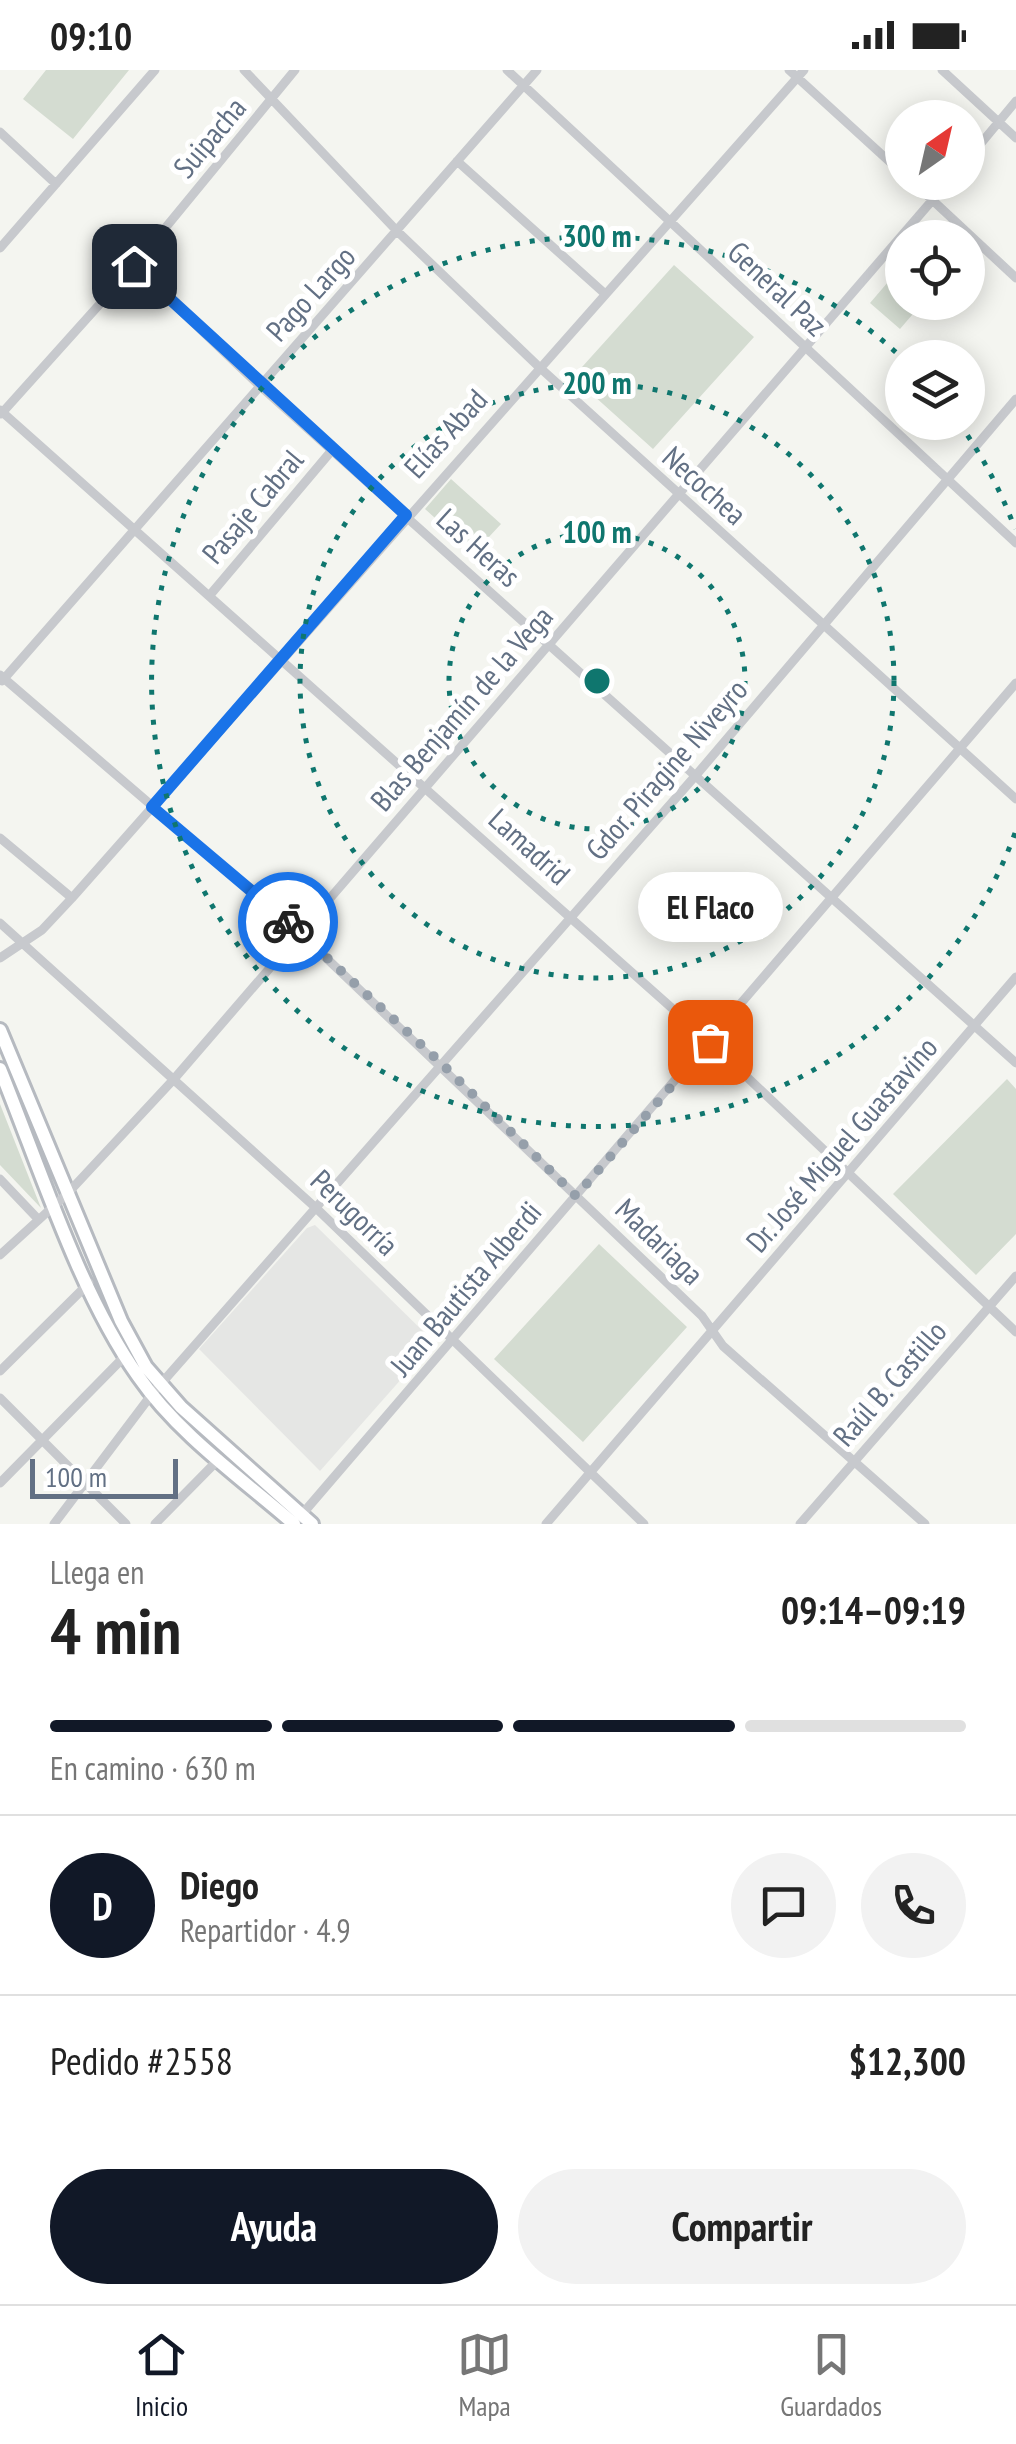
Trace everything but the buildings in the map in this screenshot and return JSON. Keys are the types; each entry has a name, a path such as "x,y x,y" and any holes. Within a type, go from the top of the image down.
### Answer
{"main road":[{"path":"0,1030 89,1283 125,1356 220,1459 300,1522"},
{"path":"0,1069 156,1390 300,1522"}],"street":[{"path":"0,248 155,70"},
{"name":"Necochea","path":"244,70 397,231 538,366 1016,798"},
{"name":"Suipacha","path":"1,412 134,266 295,70"},
{"name":"General Paz","path":"506,70 1016,542"},
{"name":"Pago Largo","path":"1,679 537,70"},
{"path":"942,70 1016,138"},
{"path":"796,73 885,157"},
{"name":"Elías Abad","path":"0,958 24,943 72,898 796,73"},
{"path":"985,138 1016,100"},
{"path":"0,132 56,184"},
{"path":"457,162 603,292"},
{"path":"932,200 1016,278"},
{"name":"Blas Benjamín de la Vega","path":"0,1255 61,1199 174,1079 932,200"},
{"name":"Las Heras","path":"134,266 260,386 1016,1062"},
{"name":"Gdor. Piragine Niveyro","path":"54,1524 156,1390 440,1062 697,774 1016,399"},
{"name":"Lamadrid","path":"1,412 710,1042 852,1172 1016,1332"},
{"name":"Pasaje Cabral","path":"210,595 333,449"},
{"name":"Madariaga","path":"1,679 300,933 440,1062 702,1316 723,1346 925,1524"},
{"name":"Juan Bautista Alberdi","path":"300,1522 1016,683"},
{"path":"0,838 72,898"},
{"name":"Perugorría","path":"0,922 316,1208 644,1524"},
{"name":"Dr. José Miguel Guastavino","path":"546,1524 1016,977"},
{"path":"0,1180 38,1219"},
{"name":"Raúl B. Castillo","path":"800,1524 1016,1276"},
{"path":"0,1371 89,1283"},
{"path":"0,1483 125,1356"},
{"path":"0,1398 126,1524"},
{"path":"155,1524 220,1459"}],"shaded area":[{"path":"46,70 129,70 73,139 23,99"},
{"path":"674,265 754,337 653,449 573,377"},
{"path":"885,286 885,316 870,303"},
{"path":"890,320 908,320 900,329"},
{"path":"451,479 501,524 474,553 425,509"},
{"path":"1007,1079 1016,1089 1016,1234 976,1275 893,1194"},
{"path":"0,1104 41,1208 0,1165"},
{"path":"315,1225 434,1342 320,1471 199,1349 307,1228"},
{"path":"599,1244 687,1327 583,1442 494,1359"}],"way so far":[{"path":"288,922 440,1062 576,1196 710,1042"}],"place":[{"name":"El Flaco","path":"710,1042"}],"route":[{"path":"134,266 260,386 406,515 152,807 288,922"}]}
